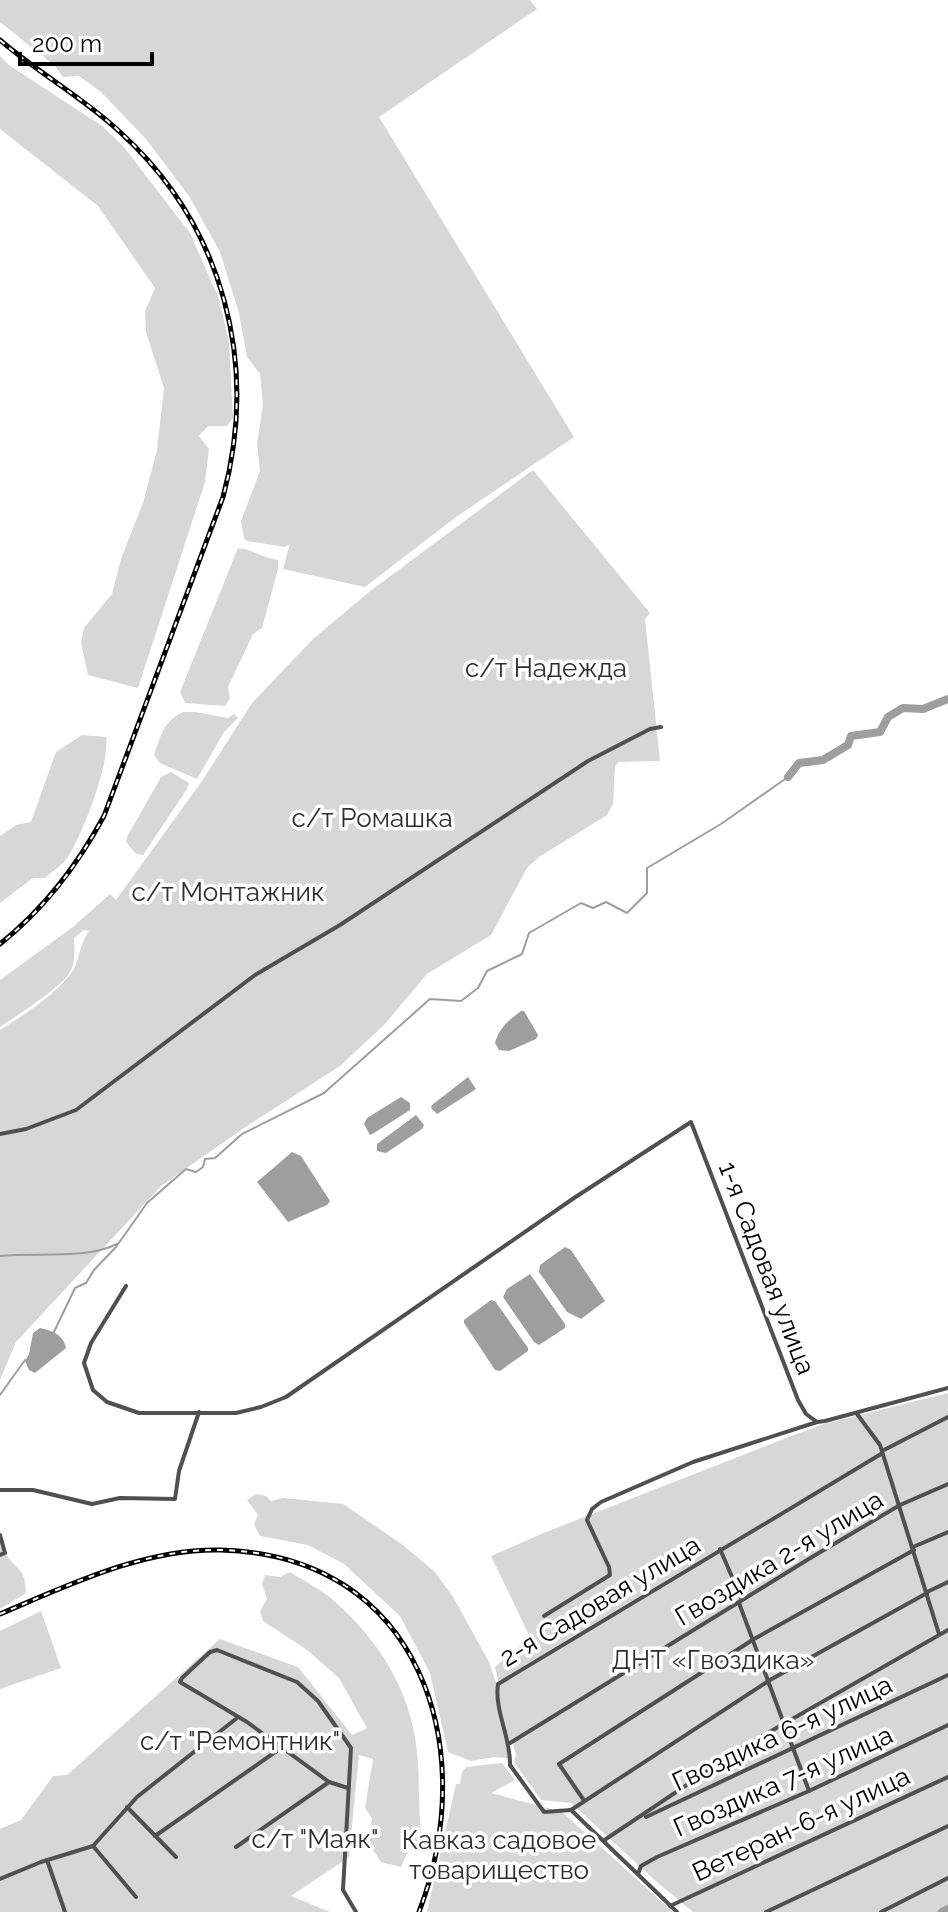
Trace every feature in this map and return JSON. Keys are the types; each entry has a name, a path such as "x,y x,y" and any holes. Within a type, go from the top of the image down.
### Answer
{"street":[{"path":"0,1134 26,1129 76,1110 255,975 340,925 588,761 650,729 661,727"},
{"name":"1-я Садовая улица","path":"199,1412 236,1413 286,1397 574,1198 691,1122 798,1400 806,1414 817,1422"},
{"path":"0,1490 33,1490 92,1504 120,1498 175,1499 179,1471 199,1412 130,1412 107,1402 93,1390 84,1363 85,1356 126,1286"},
{"path":"544,1616 610,1575 587,1520 592,1509 601,1502 693,1462 817,1422 948,1388"},
{"path":"857,1414 881,1452 939,1634"},
{"name":"2-я Садовая улица","path":"509,1743 500,1709 498,1684 881,1452 948,1417"},
{"name":"Гвоздика 2-я улица","path":"509,1743 900,1505 948,1484"},
{"path":"583,1799 559,1764 754,1639 914,1548 948,1532"},
{"path":"0,1535 5,1553 0,1555"},
{"name":"2-я Садовая улица","path":"720,1549 809,1791"},
{"path":"509,1743 510,1765 542,1810 551,1813 571,1810 583,1799 770,1680 948,1582"},
{"path":"603,1841 745,1746 948,1630"},
{"path":"348,1788 329,1782 247,1722 180,1682 210,1652 217,1650 284,1675 318,1701 351,1748 343,1890 356,1912"},
{"name":"Гвоздика 6-я улица","path":"632,1823 948,1675"},
{"path":"0,1879 93,1846 127,1807 237,1718"},
{"name":"Гвоздика 7-я улица","path":"638,1874 641,1866 657,1857 809,1791 948,1725"},
{"path":"155,1836 282,1748"},
{"name":"Ветеран-6-я улица","path":"670,1906 948,1777"},
{"path":"236,1847 329,1782"},
{"path":"127,1807 176,1857"},
{"path":"571,1810 677,1912"},
{"path":"766,1912 948,1826"},
{"path":"93,1846 136,1897"},
{"path":"47,1860 65,1912"},
{"path":"881,1912 948,1878"}],"green space":[{"path":"0,0 530,0 537,9 379,117 574,437 456,517 365,587 283,569 290,544 285,547 244,538 241,521 260,471 257,444 263,405 260,374 247,357 239,313 220,252 189,196 146,139 101,92 79,76 63,77 55,66 0,22"},
{"path":"0,56 102,126 123,146 190,233 219,299 229,342 233,418 227,426 208,426 199,436 209,449 205,482 138,688 88,675 81,643 84,628 112,594 121,559 143,503 157,450 164,388 146,332 145,311 155,288 98,206 0,129"},
{"path":"533,470 650,613 645,619 660,761 619,762 615,766 613,804 607,815 539,857 527,868 491,935 427,974 384,1025 340,1066 161,1186 16,1342 0,1380 0,1030 62,984 73,971 89,931 84,930 74,938 74,962 67,977 0,1027 0,980 74,926 110,894 116,900 202,781 252,703 313,639 369,592"},
{"path":"238,548 278,560 262,628 253,634 228,687 230,698 225,706 185,703 180,692"},
{"path":"183,712 228,718 234,714 238,718 224,732 197,779 160,763 154,755 167,725"},
{"path":"82,735 106,737 106,749 94,798 74,846 66,860 45,878 33,878 0,903 0,836 16,825 31,822 56,752"},
{"path":"171,772 189,783 187,789 143,855 136,854 126,842 127,837 161,777"},
{"name":"ДНТ «Гвоздика»","path":"948,1393 948,1912 693,1912 571,1803 541,1800 514,1762 516,1755 512,1740 507,1743 508,1758 471,1761 448,1752 430,1673 400,1616 344,1564 308,1545 260,1536 254,1524 258,1515 247,1500 256,1494 266,1496 271,1501 283,1498 343,1504 403,1545 435,1572 453,1597 499,1684 495,1667 530,1637 491,1556 824,1424"},
{"path":"0,1535 6,1554 22,1574 26,1593 0,1609"},
{"path":"290,1572 327,1595 349,1615 378,1649 400,1687 414,1729 421,1832 426,1835 422,1850 409,1849 401,1867 381,1862 369,1844 372,1818 365,1808 373,1759 359,1755 349,1857 291,1896 330,1912 0,1912 0,1829 21,1820 53,1776 67,1775 220,1639 298,1667 352,1735 367,1728 339,1678 307,1650 263,1621 260,1611 267,1599 262,1584 265,1575 280,1577"},
{"path":"41,1611 61,1668 0,1689 0,1631"},
{"name":"Кавказ садовое товарищество","path":"502,1763 515,1780 491,1793 562,1812 673,1912 427,1912 456,1784 460,1784 462,1772 466,1767"}],"shaded area":[{"path":"524,1011 538,1035 536,1039 509,1051 499,1050 495,1043 499,1033"},
{"path":"468,1077 476,1089 437,1114 431,1108 432,1105"},
{"path":"401,1097 410,1103 410,1110 370,1135 364,1124 367,1118"},
{"path":"416,1115 424,1125 422,1129 386,1153 377,1151 377,1144"},
{"path":"292,1152 301,1156 330,1201 288,1222 257,1182"},
{"path":"565,1247 571,1250 605,1301 581,1319 567,1312 539,1272 540,1265"},
{"path":"530,1274 565,1324 565,1328 539,1345 503,1297 507,1289"},
{"path":"491,1300 495,1301 528,1348 500,1371 495,1370 464,1323"},
{"path":"40,1328 60,1336 66,1348 35,1373 29,1370 25,1361 33,1333"}],"waterway":[{"path":"788,777 799,763 823,760 848,745 851,736 880,732 888,717 903,708 923,709 948,699"},
{"path":"53,1334 75,1288 86,1283 147,1203 186,1169 196,1172 203,1167 205,1159 215,1158 242,1134 324,1093 430,999 461,1001 478,988 487,971 522,954 529,933 581,903 593,908 606,902 627,913 647,893 647,868 721,824 788,777"},
{"path":"0,1256 76,1254 117,1244"},
{"path":"0,1395 25,1360"},
{"path":"942,1912 948,1909"}],"railway":[{"path":"0,40 121,133 156,170 185,211 208,254 224,300 234,348 237,397 233,447 223,497 104,816 59,885 0,944"},
{"path":"0,1614 108,1570 164,1555 193,1551 221,1550 289,1560 345,1585 388,1623 418,1671 437,1726 443,1787 437,1849 419,1912"}],"park label":[{"name":"с/т Надежда","path":"546,668"},
{"name":"с/т Ромашка","path":"372,818"},
{"name":"с/т Монтажник","path":"228,892"},
{"name":"с/т \"Ремонтник\"","path":"240,1741"},
{"name":"с/т \"Маяк\"","path":"315,1839"}]}
